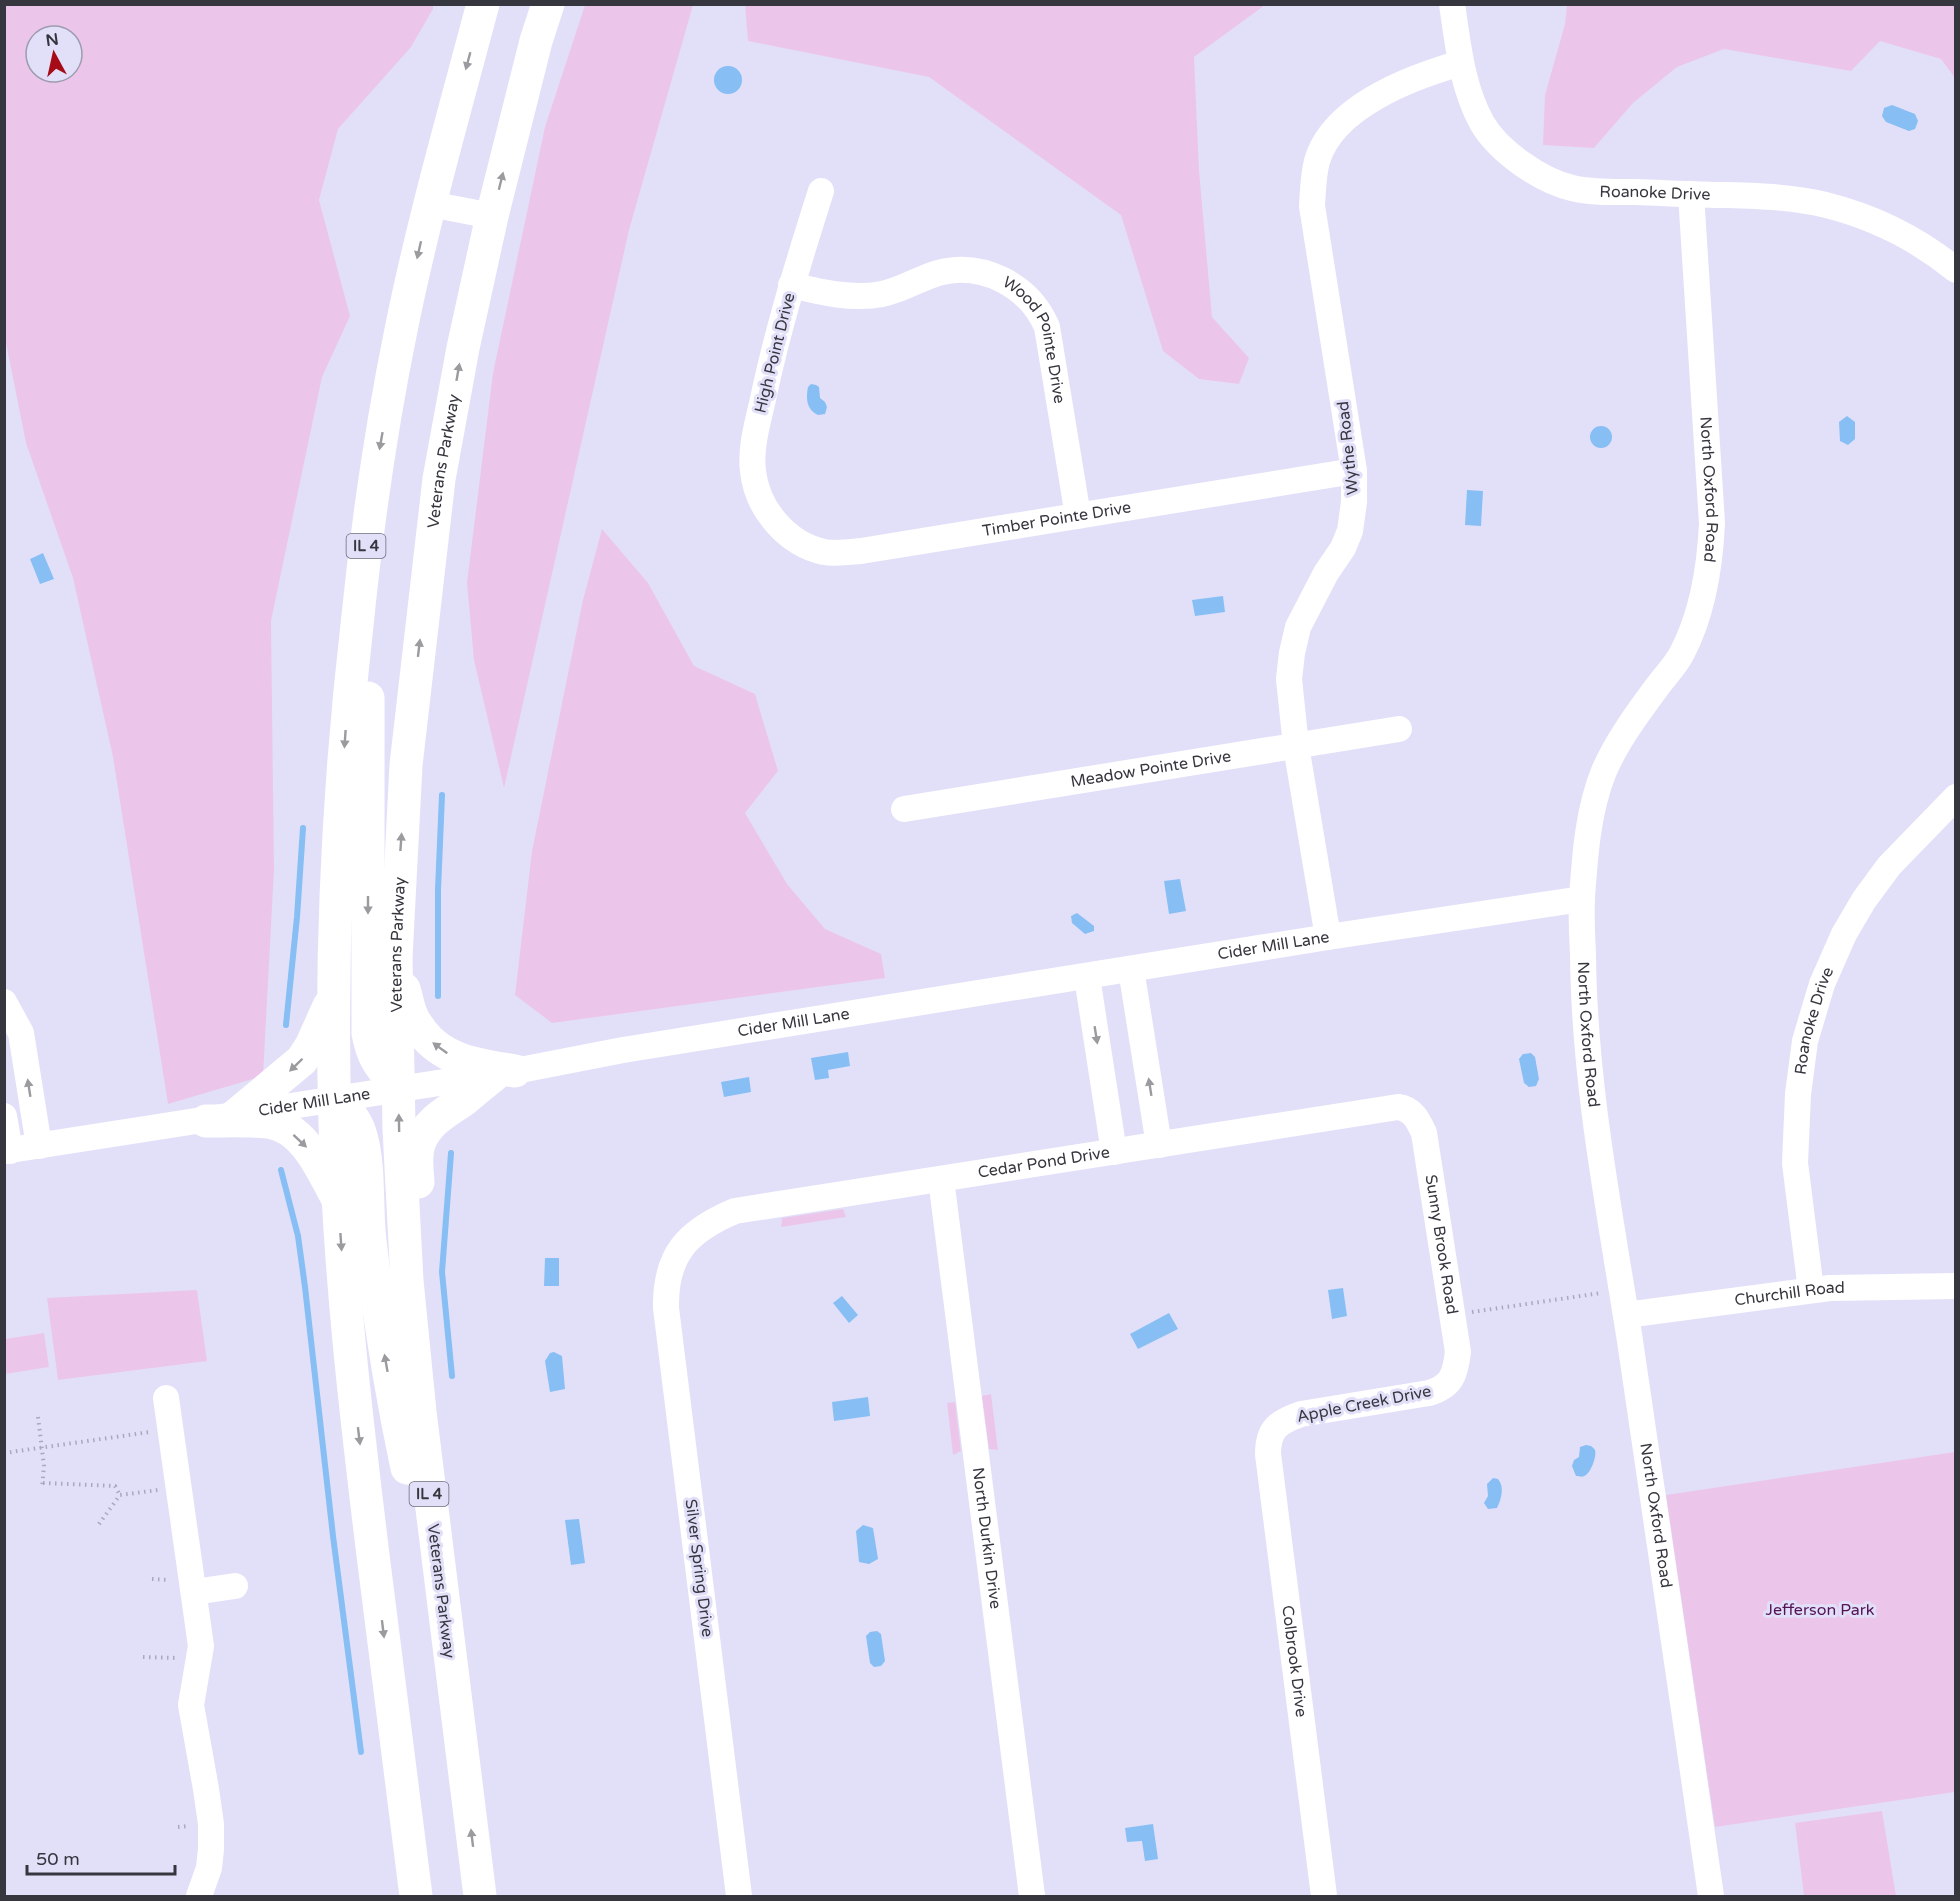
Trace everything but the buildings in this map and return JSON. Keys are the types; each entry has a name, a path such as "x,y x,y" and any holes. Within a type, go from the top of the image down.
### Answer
{"highway":[{"name":"IL 4","path":"416,1896 355,1403 345,1298 334,1099 338,844 346,718 378,454 401,331 430,204 483,4"},
{"name":"Veterans Parkway","path":"480,1896 437,1561 407,1281 400,1161 396,958 406,765 439,479 463,348 492,216 536,41 548,4"},
{"path":"362,573 368,676 368,1033 376,1061 399,1089"},
{"path":"396,958 412,1017 433,1044 456,1059 504,1073"},
{"path":"220,1118 302,1060 334,996"},
{"path":"420,1413 432,1374 418,1199 419,1144 438,1116 504,1073"},
{"path":"334,1099 352,1116 363,1142 369,1231 386,1359 411,1487 422,1530 437,1561"},
{"path":"220,1118 270,1122 283,1128 303,1142 338,1200"}],"street":[{"name":"Roanoke Drive","path":"1452,4 1461,63 1471,98 1483,124 1498,144 1529,170 1570,188 1773,198 1826,205 1872,220 1908,236 1956,270"},
{"name":"Wythe Road","path":"1328,938 1296,746 1290,687 1292,653 1299,627 1309,603 1343,548 1350,531 1354,501 1354,471 1312,206 1313,182 1318,159 1316,141 1360,107 1390,90 1440,69 1461,63"},
{"name":"High Point Drive","path":"770,516 760,500 755,484 752,468 755,437 773,352 791,285 821,191"},
{"name":"North Oxford Road","path":"1691,194 1712,523 1709,564 1706,584 1681,656 1638,712 1604,770 1592,811 1582,899 1583,986 1596,1121 1673,1625 1711,1896"},
{"path":"430,204 492,216"},
{"name":"Wood Pointe Drive","path":"791,285 839,295 862,297 883,294 903,288 923,278 956,269 981,272 1016,288 1041,312 1047,327 1078,516"},
{"name":"Timber Pointe Drive","path":"770,516 786,533 804,544 824,552 843,553 1354,471"},
{"name":"Meadow Pointe Drive","path":"904,809 1399,729"},
{"name":"Roanoke Drive","path":"1811,1290 1795,1163 1798,1094 1805,1041 1822,984 1844,934 1864,900 1889,866 1956,797"},
{"name":"Cider Mill Lane","path":"7,1151 504,1073 623,1050 1582,899"},
{"path":"1131,969 1159,1145"},
{"path":"1087,977 1114,1152"},
{"path":"4,1002 21,1033 39,1146"},
{"name":"Cedar Pond Drive","path":"684,1245 698,1230 735,1211 1382,1108 1414,1108"},
{"name":"Sunny Brook Road","path":"1414,1108 1424,1132 1458,1352 1456,1366 1458,1383"},
{"path":"4,1116 7,1151"},
{"name":"North Durkin Drive","path":"941,1179 1032,1896"},
{"name":"Silver Spring Drive","path":"684,1245 673,1261 668,1277 666,1308 739,1896"},
{"name":"Churchill Road","path":"1626,1315 1811,1290 1917,1285 1956,1286"},
{"name":"Apple Creek Drive","path":"1270,1423 1301,1414 1429,1394 1458,1383"},
{"path":"166,1398 186,1586 201,1646 191,1705 206,1788 211,1833 209,1868 199,1896"},
{"name":"Colbrook Drive","path":"1270,1423 1268,1454 1324,1896"},
{"path":"186,1586 235,1586"}],"path":[{"path":"1466,1313 1601,1293"},
{"path":"38,1417 43,1485 115,1486 120,1496"},
{"path":"4,1453 159,1431"},
{"path":"99,1524 120,1496 168,1488"},
{"path":"152,1579 186,1586"},
{"path":"143,1657 180,1658"}],"green space":[{"path":"4,5 433,5 433,9 411,47 338,129 319,200 350,316 322,377 271,621 274,870 263,1076 168,1104 113,757 73,578 26,443 5,338"},
{"path":"585,5 693,5 629,230 504,788 474,660 467,583 493,373 545,127"},
{"path":"745,5 1265,5 1194,57 1199,170 1212,317 1249,358 1239,384 1199,379 1163,351 1121,215 929,77 748,41"},
{"path":"1567,5 1955,5 1955,78 1941,59 1880,41 1851,71 1724,49 1677,67 1633,103 1594,148 1543,145 1545,95 1565,24"},
{"path":"602,529 648,583 694,666 755,694 778,771 745,813 787,884 825,929 881,954 885,978 552,1023 515,995 532,851 583,600"},
{"path":"843,1209 846,1217 781,1227 782,1218"},
{"path":"197,1290 207,1361 58,1380 47,1298"},
{"path":"44,1333 49,1367 5,1374 5,1339"},
{"path":"991,1394 998,1450 989,1449 982,1396"},
{"path":"955,1402 961,1451 953,1455 947,1403"},
{"name":"Jefferson Park","path":"1955,1452 1955,1792 1715,1827 1666,1495"},
{"path":"1882,1811 1896,1896 1804,1896 1795,1823"}],"water":[{"path":"728,66 738,70 742,80 738,90 728,94 718,90 714,80 718,70"},
{"path":"1892,105 1915,114 1918,121 1915,129 1909,131 1886,122 1882,116 1884,108"},
{"path":"811,384 819,387 820,398 827,407 825,414 814,413 809,406 807,391"},
{"path":"1847,416 1855,422 1855,439 1848,445 1840,441 1839,422"},
{"path":"1601,426 1609,429 1612,437 1609,445 1601,448 1593,445 1590,437 1593,429"},
{"path":"1467,490 1483,491 1481,526 1465,525"},
{"path":"43,553 54,579 40,584 30,559"},
{"path":"1223,596 1225,612 1195,616 1192,600"},
{"path":"1180,879 1186,911 1169,914 1164,881"},
{"path":"1077,913 1094,926 1094,931 1085,934 1072,923 1071,916"},
{"path":"848,1052 850,1066 828,1070 829,1078 815,1080 811,1058"},
{"path":"1531,1053 1535,1057 1539,1079 1536,1086 1529,1087 1524,1083 1519,1059 1523,1054"},
{"path":"749,1077 751,1092 724,1097 721,1082"},
{"path":"545,1258 559,1258 559,1286 544,1286"},
{"path":"1343,1288 1347,1316 1332,1319 1328,1290"},
{"path":"842,1296 858,1315 849,1323 833,1303"},
{"path":"1169,1313 1178,1329 1138,1349 1130,1334"},
{"path":"554,1352 562,1356 565,1389 550,1392 545,1361 550,1353"},
{"path":"868,1397 870,1416 834,1421 832,1402"},
{"path":"1586,1445 1595,1450 1593,1464 1586,1475 1576,1476 1572,1466 1574,1460 1579,1457 1580,1447"},
{"path":"1493,1478 1500,1482 1502,1494 1497,1508 1488,1509 1484,1503 1488,1496 1487,1484"},
{"path":"579,1519 585,1563 571,1565 565,1520"},
{"path":"863,1525 873,1528 878,1559 869,1564 859,1562 856,1531"},
{"path":"877,1631 881,1634 885,1661 881,1666 874,1667 870,1663 866,1636 870,1632"},
{"path":"1153,1824 1158,1859 1145,1861 1142,1841 1127,1842 1125,1828"}],"waterway":[{"path":"438,996 438,890 442,795"},
{"path":"286,1025 303,828"},
{"path":"451,1153 442,1272 452,1376"},
{"path":"281,1170 298,1236 361,1752"}]}
